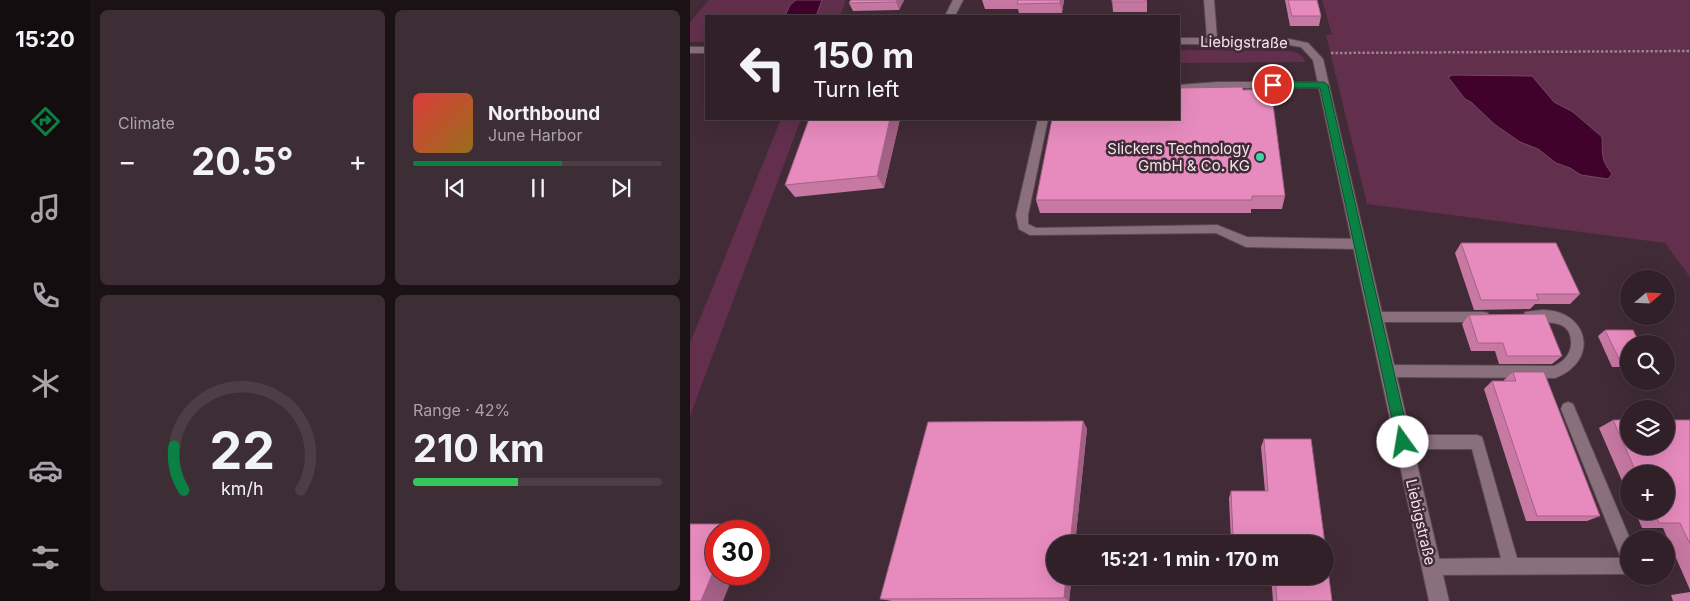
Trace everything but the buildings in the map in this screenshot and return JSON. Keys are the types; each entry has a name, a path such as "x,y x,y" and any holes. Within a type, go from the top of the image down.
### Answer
{"street":[{"path":"950,15 958,0"},
{"path":"1209,0 1212,40"},
{"name":"Liebigstraße","path":"1180,40 1289,42 1304,45 1318,59 1439,601"},
{"path":"690,50 705,50"}],"lane":[{"path":"1180,88 1218,85 1324,85"},
{"path":"1043,120 1022,215 1024,226 1034,232 1217,229 1246,242 1359,244"},
{"path":"1376,317 1493,316"},
{"path":"1388,371 1555,372 1565,369 1578,352 1578,344 1573,329 1560,318 1552,316 1513,316"},
{"path":"1568,409 1620,535"},
{"path":"1403,442 1477,442 1511,566"},
{"path":"1431,567 1620,566"}],"path":[{"path":"1314,53 1690,51"}],"shaded area":[{"path":"709,0 796,0 790,5 785,15 705,15 705,42 690,42 690,22"},
{"path":"796,0 822,0 816,15 785,15 790,5"},
{"path":"822,0 846,0 840,15 816,15"},
{"path":"1322,0 1690,0 1690,277 1665,243 1367,204 1326,35 1332,35"},
{"path":"1180,50 1289,51 1301,55 1305,62 1180,63"},
{"path":"1453,75 1532,76 1554,102 1573,112 1602,137 1604,160 1612,174 1608,179 1581,175 1570,168 1556,163 1538,149 1520,142 1494,124 1471,102 1465,99 1448,77"},
{"path":"781,120 801,120 690,416 690,343"}],"place":[{"name":"Slickers Technology GmbH & Co. KG","path":"1260,157"}],"route":[{"path":"1273,85 1324,85 1403,442"}]}
